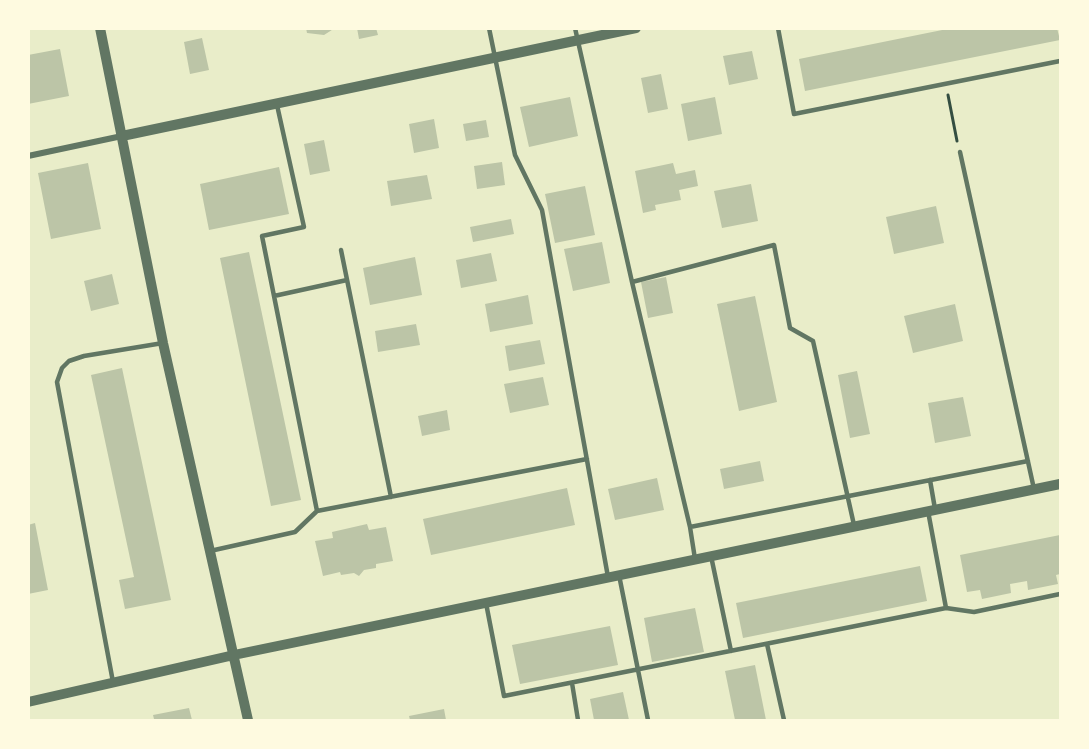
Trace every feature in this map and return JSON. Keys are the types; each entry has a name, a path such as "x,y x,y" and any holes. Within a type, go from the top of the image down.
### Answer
{"street":[{"path":"100,28 163,343 248,720"},
{"path":"28,156 636,28"},
{"path":"28,702 234,655 1060,484"}],"lane":[{"path":"489,28 515,155 542,210 587,459 648,720"},
{"path":"575,28 690,527 695,559"},
{"path":"778,28 794,114 1060,62"},
{"path":"277,104 304,226 262,236 317,511"},
{"path":"960,152 1034,489"},
{"path":"632,282 774,245 790,328 813,341 855,526"},
{"path":"340,250 391,497"},
{"path":"274,296 347,280"},
{"path":"113,682 57,382 62,368 69,361 84,356 163,343"},
{"path":"210,551 295,532 317,511 587,459"},
{"path":"690,527 1028,461"},
{"path":"930,480 946,609"},
{"path":"711,556 731,651"},
{"path":"486,603 504,696 946,609 974,612 1060,594"},
{"path":"767,644 784,720"},
{"path":"572,683 578,720"}],"path":[{"path":"945,84 960,152"}],"building":[{"path":"306,28 335,28 324,35 307,33"},
{"path":"357,28 376,28 378,35 359,39"},
{"path":"952,28 1057,28 1060,40 805,91 799,59"},
{"path":"202,38 209,70 190,74 184,42"},
{"path":"60,49 69,96 28,104 28,55"},
{"path":"752,51 758,79 729,85 723,56"},
{"path":"661,74 668,109 648,113 641,78"},
{"path":"570,97 578,136 529,147 520,107"},
{"path":"715,97 722,134 688,141 681,104"},
{"path":"434,119 439,148 414,153 409,124"},
{"path":"486,120 489,137 466,141 463,124"},
{"path":"324,140 330,171 310,175 304,144"},
{"path":"502,162 505,185 477,189 474,166"},
{"path":"88,163 101,229 51,239 38,173"},
{"path":"673,163 676,174 695,170 698,186 679,190 681,200 655,205 656,210 643,213 635,171"},
{"path":"279,167 289,214 209,230 200,184"},
{"path":"427,175 432,199 391,206 387,181"},
{"path":"751,184 758,221 722,228 714,191"},
{"path":"585,186 595,235 555,243 545,194"},
{"path":"936,206 944,243 894,254 886,217"},
{"path":"511,219 514,234 473,242 470,227"},
{"path":"602,242 610,283 573,291 564,249"},
{"path":"249,252 301,500 271,506 220,258"},
{"path":"491,253 497,281 461,288 456,260"},
{"path":"415,257 422,295 370,305 363,268"},
{"path":"112,274 119,304 91,311 84,281"},
{"path":"666,277 673,313 648,318 641,282"},
{"path":"528,295 533,324 490,332 485,304"},
{"path":"755,296 777,402 739,411 717,304"},
{"path":"955,304 963,341 913,353 904,316"},
{"path":"416,324 420,345 378,352 375,331"},
{"path":"540,340 545,364 509,371 505,346"},
{"path":"122,368 171,600 125,609 119,580 134,577 91,375"},
{"path":"857,371 870,434 850,438 838,375"},
{"path":"543,377 549,405 510,413 504,384"},
{"path":"963,397 971,436 935,443 928,403"},
{"path":"447,410 450,430 422,436 418,416"},
{"path":"760,461 764,481 724,489 720,469"},
{"path":"657,478 664,510 615,520 608,489"},
{"path":"567,488 575,525 431,555 423,519"},
{"path":"35,523 48,590 28,594 28,525"},
{"path":"367,524 369,530 386,527 393,561 376,564 376,568 364,570 359,576 354,573 341,575 340,572 323,576 315,541 333,538 332,532"},
{"path":"1060,535 1060,574 1056,575 1058,584 1028,590 1027,581 1010,584 1011,593 982,599 980,590 967,592 960,555"},
{"path":"920,566 927,601 743,638 736,603"},
{"path":"695,608 704,652 652,662 644,618"},
{"path":"610,626 618,665 520,684 512,645"},
{"path":"755,665 766,720 735,720 725,671"},
{"path":"623,692 629,720 594,720 590,699"},
{"path":"189,708 192,720 150,720 154,719 153,715"},
{"path":"444,709 446,720 410,720 409,716"}]}
